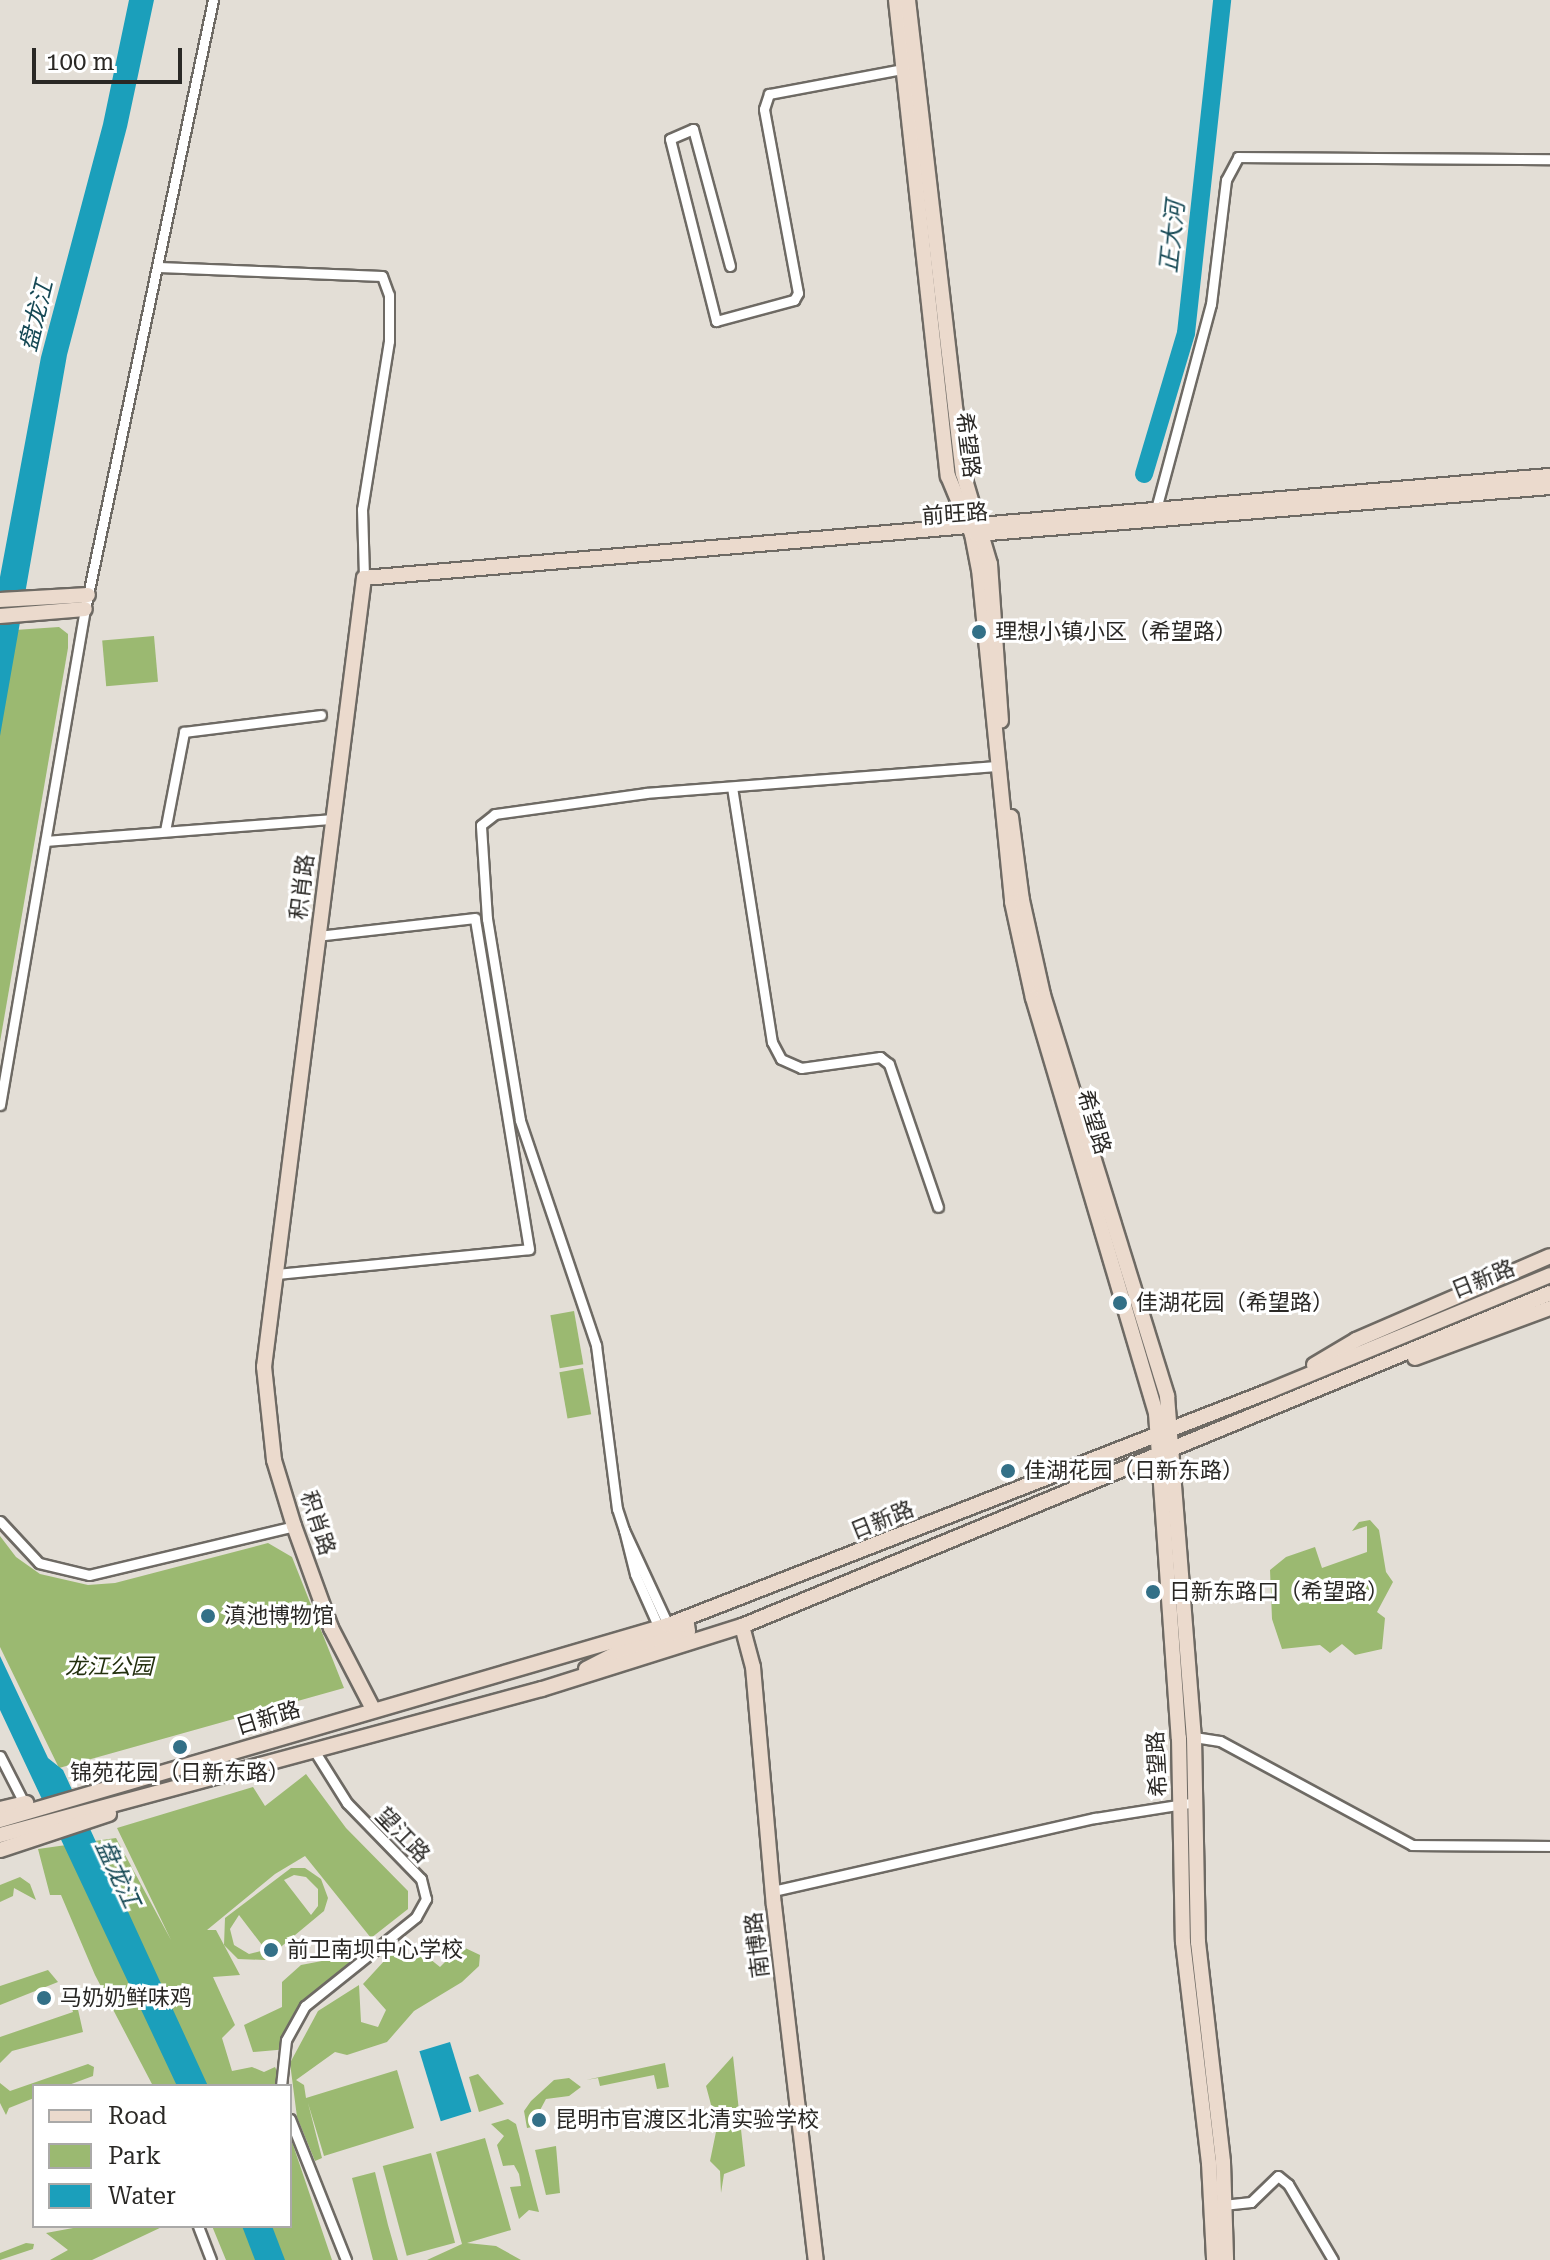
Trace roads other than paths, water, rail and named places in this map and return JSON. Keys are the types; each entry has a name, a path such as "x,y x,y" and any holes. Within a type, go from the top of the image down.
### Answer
{"street":[{"path":"0,1105 86,602 213,0"},
{"name":"希望路","path":"896,0 908,52 903,69 918,143"},
{"name":"希望路","path":"908,0 908,52 948,476 977,530 1004,765 1028,933 1161,1376 1164,1432 1157,1453 1189,1802"},
{"path":"730,266 693,129 670,139 716,321 794,300 798,293 764,109 769,94 903,69"},
{"path":"1156,509 1211,304 1226,180 1238,157 1550,159"},
{"name":"积肖路","path":"159,267 382,276 389,295 389,341 362,509 363,581 264,1367 266,1417 294,1526 331,1628 373,1709"},
{"name":"前旺路","path":"977,530 1156,509 1550,476"},
{"name":"前旺路","path":"363,581 1550,487"},
{"name":"希望路","path":"977,530 995,766 1018,937 1164,1432 1172,1447 1194,1737 1183,1942 1216,2205 1226,2260"},
{"path":"0,600 57,595 86,602"},
{"path":"0,616 56,611 86,602"},
{"path":"165,831 184,732 321,715"},
{"path":"553,1686 617,1653 688,1631 685,1624 668,1625 617,1509 596,1345 520,1120 487,919 479,831 495,814 732,787 995,766"},
{"path":"732,787 772,1042 781,1059 801,1068 880,1057 889,1064 938,1207"},
{"path":"46,841 332,819"},
{"path":"276,1274 529,1249 475,918 318,936"},
{"path":"1269,1391 1356,1340 1550,1256"},
{"name":"日新路","path":"3,1823 31,1820 89,1803 213,1757 668,1625 1269,1391 1550,1275"},
{"name":"日新路","path":"3,1823 31,1820 89,1803 192,1785 553,1686 742,1626 1550,1293"},
{"name":"日新路","path":"1289,1399 1550,1308"},
{"path":"0,1521 39,1563 89,1575 294,1526"},
{"name":"南博路","path":"742,1626 753,1667 773,1891 816,2260"},
{"path":"1194,1737 1220,1741 1412,1845 1550,1846"},
{"name":"望江路","path":"281,2084 286,2040 305,2006 416,1917 426,1899 421,1879 347,1803 315,1752"},
{"path":"0,1756 31,1820"},
{"path":"773,1891 1189,1802"},
{"name":"日新路","path":"0,1850 31,1820"},
{"path":"292,2124 346,2260"},
{"path":"1216,2205 1251,2202 1278,2176 1288,2184 1333,2260"},
{"name":"希望路","path":"1214,2260 1216,2205"},
{"path":"199,2228 211,2260"}],"water":[{"path":"129,0 154,0 127,127 67,355 0,736 0,577 41,357 103,124"},
{"path":"0,1656 48,1758 63,1770 207,2084 176,2084 0,1710"},
{"path":"450,2042 471,2112 441,2121 419,2051"},
{"path":"243,2228 273,2228 285,2260 255,2260"}],"waterway":[{"name":"正大河","path":"1144,474 1186,333 1222,0"}],"place":[{"name":"理想小镇小区（希望路）","path":"979,632"},
{"name":"佳湖花园（希望路）","path":"1120,1303"},
{"name":"佳湖花园（日新东路）","path":"1008,1471"},
{"name":"日新东路口（希望路）","path":"1153,1592"},
{"name":"滇池博物馆","path":"208,1616"},
{"name":"锦苑花园（日新东路）","path":"180,1747"},
{"name":"前卫南坝中心学校","path":"271,1950"},
{"name":"马奶奶鲜味鸡","path":"44,1998"},
{"name":"昆明市官渡区北清实验学校","path":"539,2120"}],"water label":[{"name":"盘龙江","path":"37,316"},
{"name":"盘龙江","path":"117,1874"}],"park label":[{"name":"龙江公园","path":"109,1667"}]}
